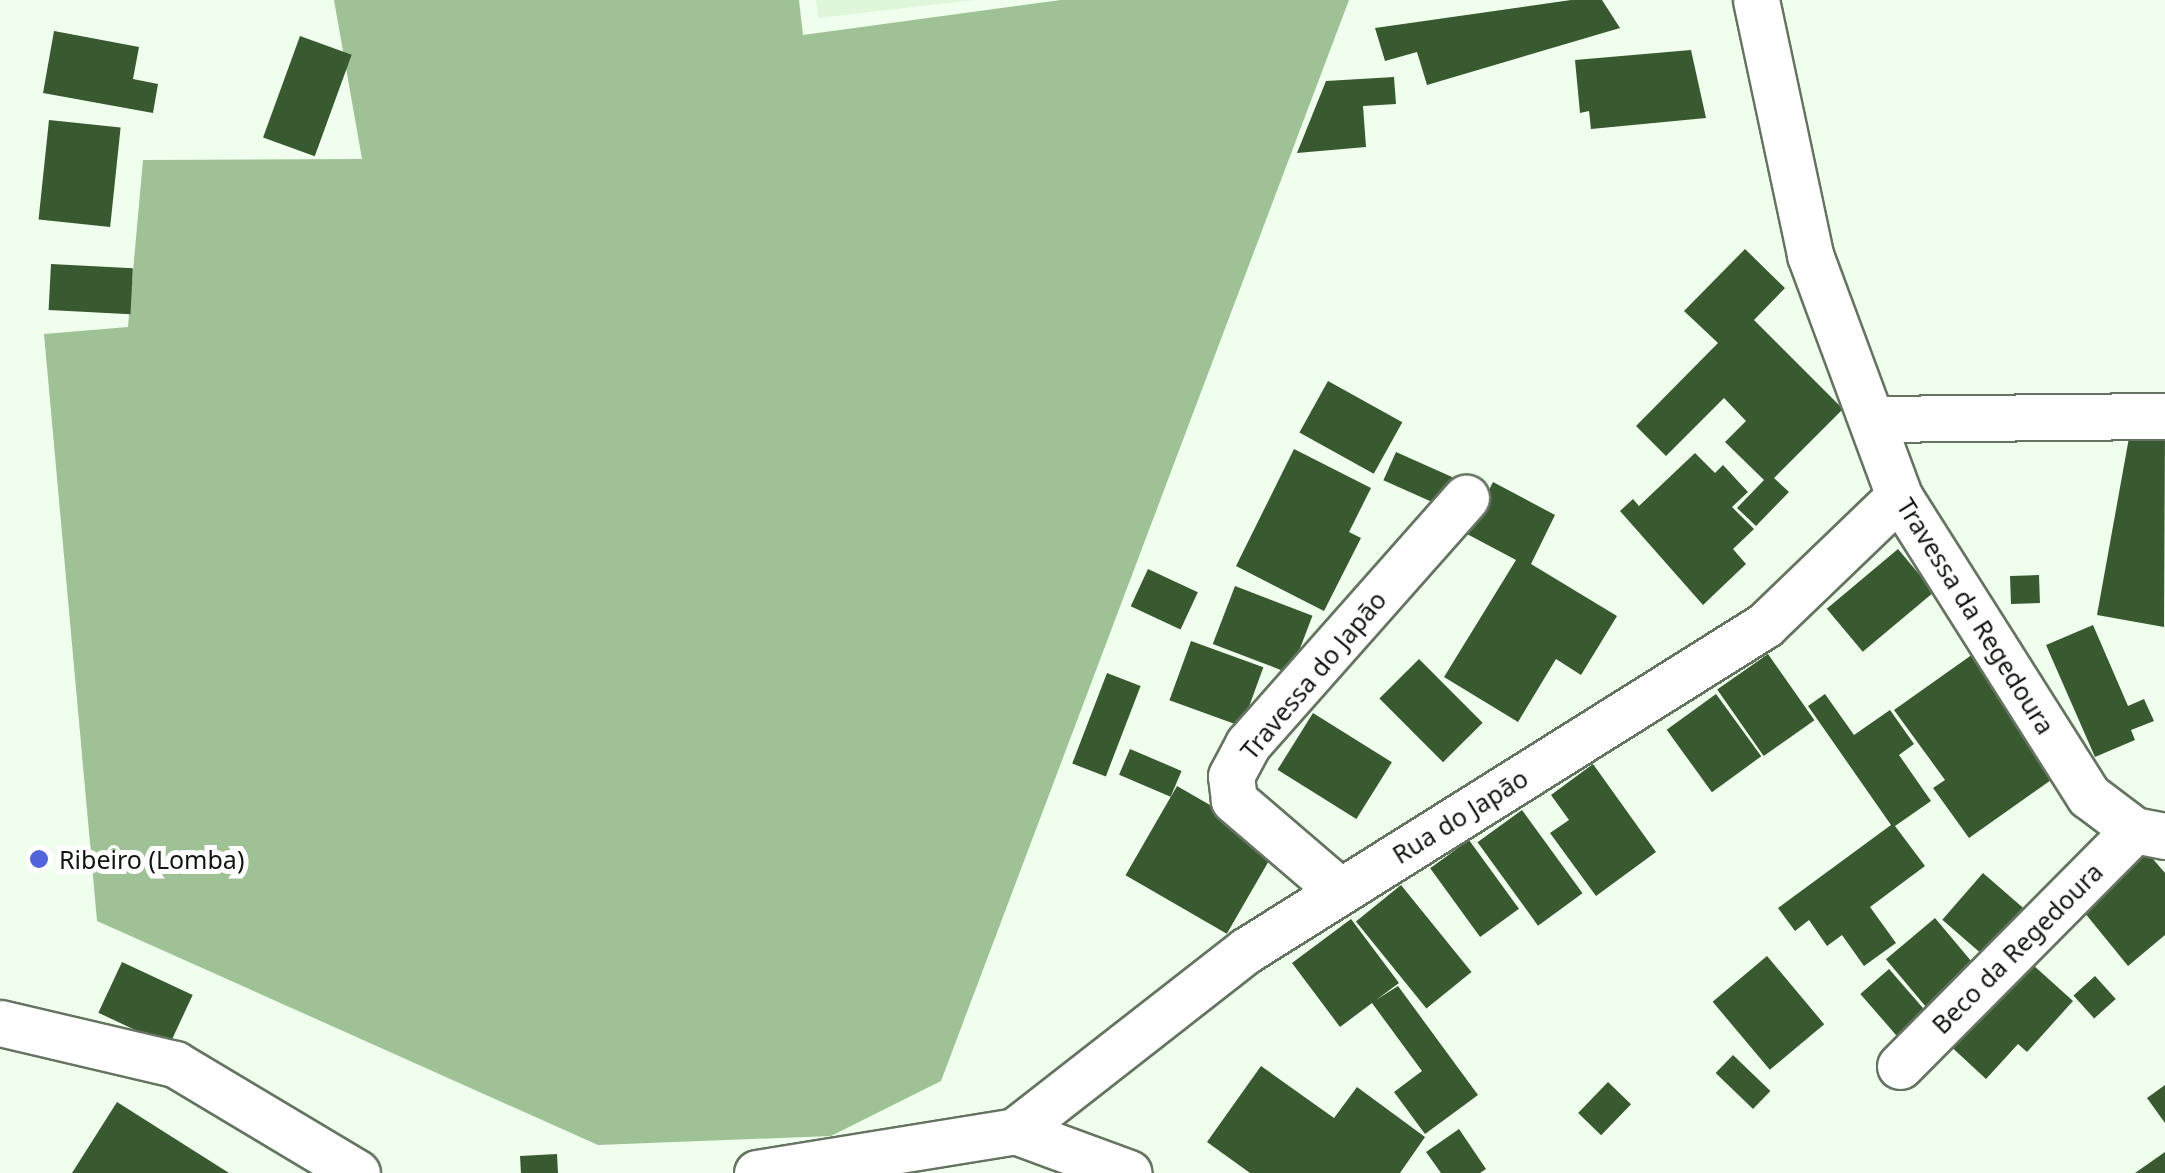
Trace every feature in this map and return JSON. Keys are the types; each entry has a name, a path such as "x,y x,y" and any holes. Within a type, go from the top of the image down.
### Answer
{"street":[{"name":"Travessa da Regedoura","path":"1756,0 1810,256 1848,373 1873,419 1899,496 2088,796 2149,833"},
{"path":"1873,419 2165,416"},
{"name":"Rua do Japão","path":"1015,1131 1247,950 1765,625 1899,496"},
{"name":"Travessa do Japão","path":"1340,891 1234,800 1231,776 1248,744 1466,498"},
{"name":"Beco da Regedoura","path":"1900,1066 2149,833"},
{"path":"0,1023 175,1064 357,1173"},
{"path":"1015,1131 1091,1173"},
{"path":"757,1173 1015,1131 1128,1173"}],"shaded area":[{"path":"816,0 974,0 818,18"}],"green space":[{"path":"334,0 799,0 803,35 1061,0 1349,0 941,1081 831,1136 598,1145 97,921 44,334 128,327 143,160 362,159"}],"building":[{"path":"1571,0 1602,0 1620,28 1427,85 1417,52 1385,61 1375,28"},
{"path":"54,31 139,47 133,79 158,84 153,113 43,93"},
{"path":"300,36 352,55 315,156 263,137"},
{"path":"1691,50 1706,118 1591,129 1589,111 1580,113 1575,60"},
{"path":"1394,77 1396,104 1363,106 1366,147 1297,153 1326,81"},
{"path":"49,120 121,128 110,227 39,219"},
{"path":"1745,249 1785,288 1754,320 1843,409 1774,478 1789,492 1756,526 1737,508 1764,480 1725,442 1746,421 1724,398 1666,456 1636,426 1718,343 1684,311"},
{"path":"51,264 133,268 130,314 49,310"},
{"path":"1328,381 1402,422 1374,474 1299,433"},
{"path":"2132,421 2165,427 2164,627 2097,615"},
{"path":"1294,449 1371,488 1349,532 1361,538 1324,611 1236,566"},
{"path":"1396,452 1453,477 1440,506 1383,480"},
{"path":"1695,453 1715,473 1723,465 1748,492 1732,507 1754,529 1733,549 1746,564 1703,605 1620,511 1633,499 1639,506"},
{"path":"1493,482 1555,515 1531,564 1617,616 1581,675 1556,659 1518,722 1444,677 1516,560 1467,534"},
{"path":"1898,549 1934,592 1863,652 1827,609"},
{"path":"1148,569 1198,592 1181,629 1131,606"},
{"path":"2039,575 2040,603 2011,604 2010,576"},
{"path":"1235,586 1312,616 1290,674 1213,644"},
{"path":"2093,625 2128,706 2144,699 2154,721 2131,730 2135,740 2095,757 2046,645"},
{"path":"1191,641 1263,667 1242,727 1169,700"},
{"path":"1768,654 1814,720 1764,756 1717,690"},
{"path":"1973,654 2058,775 1969,838 1933,788 1945,780 1894,710"},
{"path":"1419,659 1483,723 1443,762 1379,699"},
{"path":"1107,673 1141,686 1106,776 1072,764"},
{"path":"1716,694 1761,756 1712,792 1667,730"},
{"path":"1825,694 1854,735 1890,710 1914,744 1899,755 1931,801 1895,826 1925,866 1870,907 1896,943 1864,966 1842,935 1827,946 1809,920 1795,931 1778,908 1891,825 1808,706"},
{"path":"1313,713 1392,762 1356,819 1277,770"},
{"path":"1130,749 1182,771 1171,797 1119,775"},
{"path":"1593,764 1656,852 1596,896 1550,833 1569,820 1551,795"},
{"path":"1177,786 1278,844 1227,934 1126,875"},
{"path":"1522,810 1583,893 1538,926 1478,842"},
{"path":"1469,840 1519,909 1480,937 1430,868"},
{"path":"2147,852 2165,873 2165,935 2128,966 2080,907"},
{"path":"1983,873 2023,908 1982,955 1942,920"},
{"path":"1401,885 1471,972 1426,1009 1356,922"},
{"path":"1935,918 1976,967 1927,1008 1886,959"},
{"path":"1351,919 1399,983 1376,1000 1398,986 1478,1095 1425,1134 1394,1092 1422,1071 1372,1003 1340,1027 1292,963"},
{"path":"2022,955 2073,1001 2027,1052 2018,1044 1986,1079 1945,1041"},
{"path":"1767,956 1824,1024 1770,1070 1713,1002"},
{"path":"122,962 193,995 169,1046 98,1013"},
{"path":"1889,969 1930,1016 1901,1041 1860,994"},
{"path":"2095,976 2116,999 2094,1018 2073,995"},
{"path":"1733,1055 1770,1091 1753,1109 1716,1073"},
{"path":"1261,1066 1334,1118 1357,1087 1425,1137 1400,1173 1250,1173 1207,1142"},
{"path":"1608,1082 1631,1104 1601,1135 1578,1113"},
{"path":"2165,1085 2165,1123 2147,1098"},
{"path":"117,1102 229,1173 72,1173"},
{"path":"1459,1129 1486,1169 1480,1173 1441,1173 1426,1152"},
{"path":"2165,1152 2165,1173 2135,1173"},
{"path":"557,1154 558,1173 521,1173 520,1156"}],"place":[{"name":"Ribeiro (Lomba)","path":"39,859"}]}
